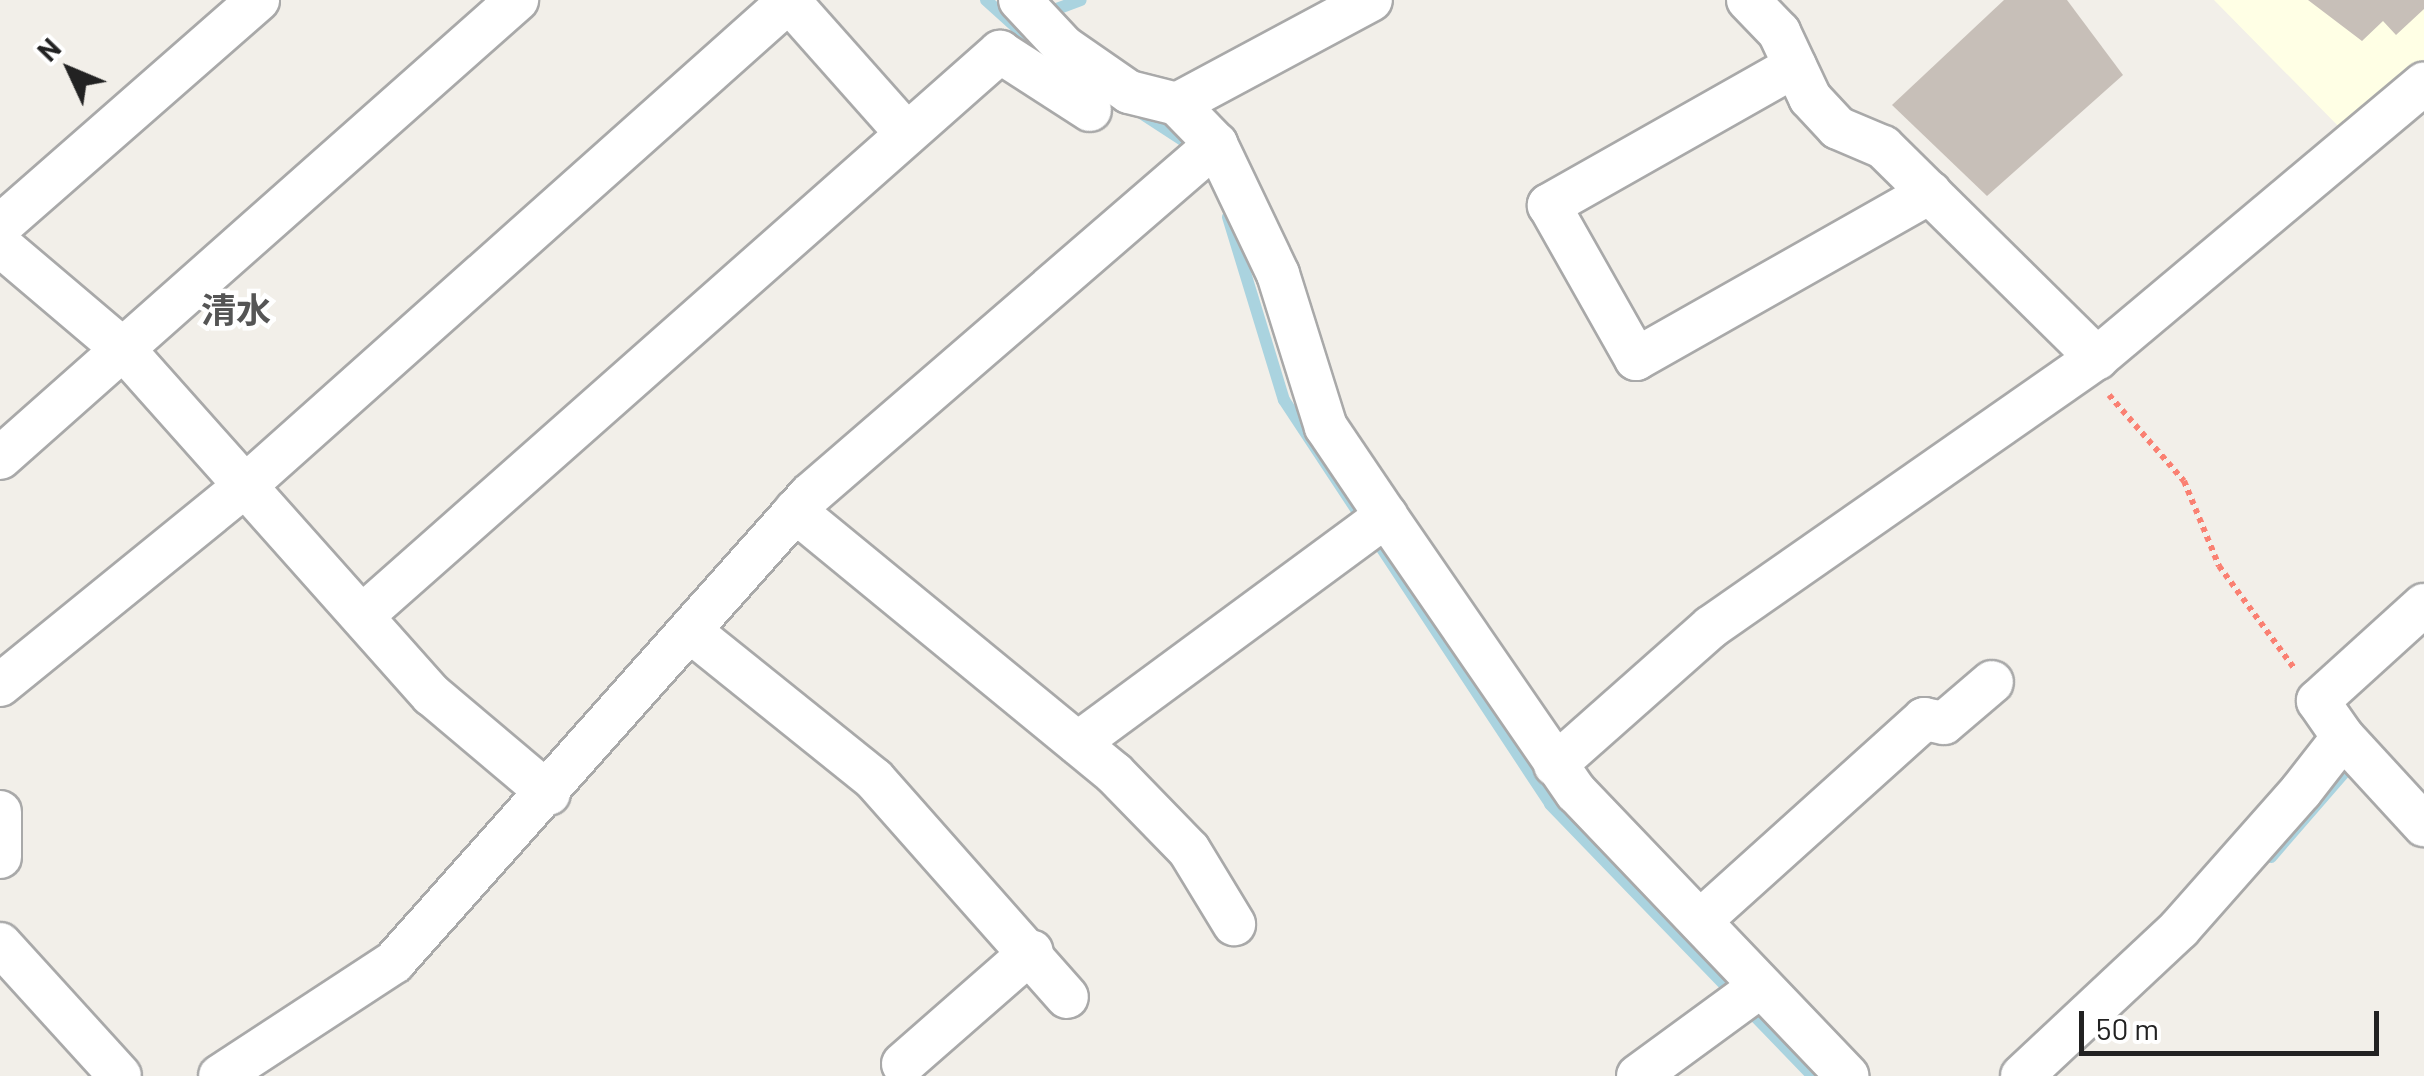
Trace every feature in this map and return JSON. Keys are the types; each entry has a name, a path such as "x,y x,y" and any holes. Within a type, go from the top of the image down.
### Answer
{"street":[{"path":"0,226 258,0"},
{"path":"0,458 126,352 517,0"},
{"path":"1030,11 1129,92 1177,104 1370,0"},
{"path":"1748,0 1838,128 1883,146 2090,362"},
{"path":"0,685 245,486 789,1 906,133"},
{"path":"362,616 1000,52 1090,110"},
{"path":"1795,66 1549,205 1636,359 1930,193"},
{"path":"1555,765 1711,627 2090,362 2423,88"},
{"path":"1177,104 1278,274 1326,426 1373,527 1555,765 1700,922 1748,995 1847,1076"},
{"path":"220,1076 394,962 549,794 795,511 1205,154"},
{"path":"0,245 126,352 432,695 549,794"},
{"path":"795,511 1078,743 1189,850 1234,924"},
{"path":"1078,743 1373,527"},
{"path":"2424,605 2318,702 2353,749 2424,826"},
{"path":"690,631 874,778 1032,951 1068,997"},
{"path":"1700,922 1924,718 1944,723 1992,682"},
{"path":"2022,1076 2178,929 2353,749"},
{"path":"0,812 0,857"},
{"path":"0,944 120,1076"},
{"path":"903,1064 1032,951"},
{"path":"1638,1076 1748,995"}],"path":[{"path":"2090,362 2184,481 2219,566 2318,702"}],"shaded area":[{"path":"2214,0 2424,0 2424,62 2345,133"}],"building":[{"path":"2004,0 2067,0 2123,75 1987,196 1892,105"},
{"path":"2308,0 2424,0 2424,9 2396,35 2383,21 2362,41"}],"waterway":[{"path":"986,0 1036,45"},
{"path":"1043,14 1081,0"},
{"path":"1141,113 1187,143"},
{"path":"1228,217 1284,400 1550,804 1813,1076"},
{"path":"2271,857 2356,759"}],"district":[{"name":"清水","path":"236,309"}]}
